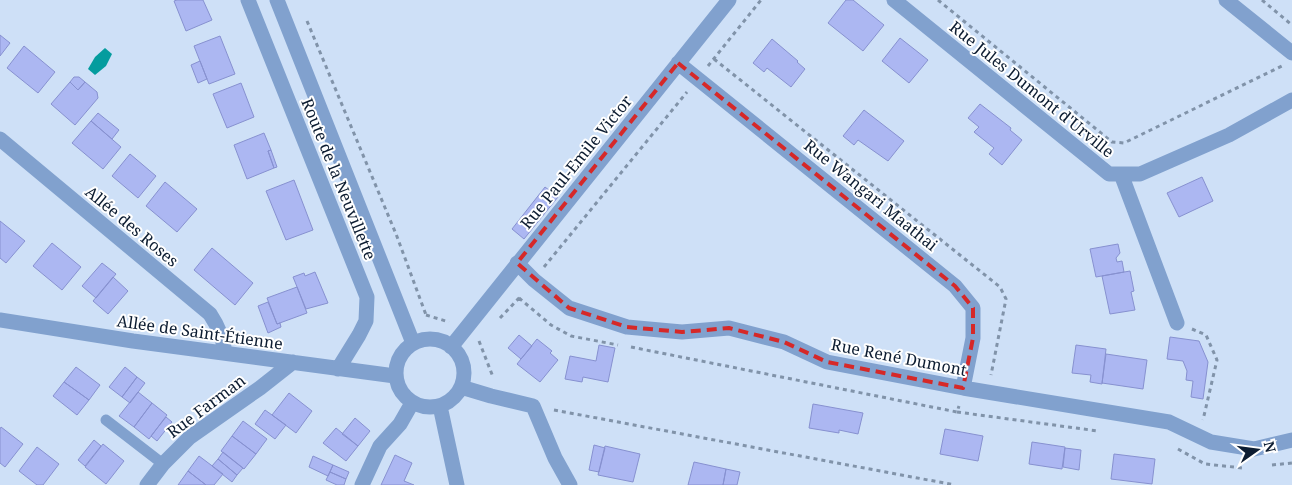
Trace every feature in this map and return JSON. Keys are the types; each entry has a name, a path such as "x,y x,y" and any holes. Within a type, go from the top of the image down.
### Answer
{"street":[{"name":"Route de la Neuvillette","path":"248,0 367,297 366,321 338,369"},
{"name":"Route de la Neuvillette","path":"278,0 339,152 412,343"},
{"name":"Rue Paul-Emile Victor","path":"451,347 729,0"},
{"name":"Rue Jules Dumont d'Urville","path":"894,0 1109,174 1140,174 1229,135 1292,100"},
{"path":"1226,0 1292,53"},
{"name":"Rue Wangari Maathai","path":"678,63 955,286 973,308 973,338 962,388"},
{"name":"Allée des Roses","path":"0,139 210,314 224,342 226,352"},
{"path":"1121,174 1176,323"},
{"name":"Rue René Dumont","path":"517,263 534,280 569,308 627,327 682,332 729,328 784,342 827,362 962,388 1169,422 1211,442 1254,449 1292,440"},
{"name":"Allée de Saint-Étienne","path":"0,320 133,341 395,376"},
{"path":"423,339 445,342 451,347 462,361 464,374 461,387 453,399 440,406 426,408 412,403 401,392 395,376 397,363 402,352 412,343 423,339"},
{"name":"Rue Farman","path":"147,485 163,464 190,437 293,362"},
{"path":"461,387 533,406 555,458 570,485"},
{"path":"362,485 380,446 400,424 412,403"},
{"path":"440,406 456,485"}],"lane":[{"path":"106,420 163,464"}],"path":[{"path":"499,319 534,280 761,0"},
{"path":"938,0 1112,142 1124,143 1283,66"},
{"path":"1262,0 1292,25"},
{"path":"305,17 396,234 426,315"},
{"path":"519,298 551,325 571,336 620,345"},
{"path":"1176,323 1206,335 1217,360 1200,437 1192,456"},
{"path":"629,347 957,412 1102,431"},
{"path":"957,412 962,388"},
{"path":"533,406 955,485"},
{"path":"1176,448 1205,464 1249,468"},
{"path":"1266,466 1292,463"}],"highlighted area":[{"path":"678,63 955,286 973,308 973,338 963,388 827,362 784,342 729,328 682,332 627,327 569,308 517,263"}],"shaded area":[{"path":"105,48 112,54 106,66 95,75 88,69 95,57"}],"building":[{"path":"203,0 212,20 186,31 174,1"},
{"path":"846,0 853,0 884,25 863,51 828,23"},
{"path":"0,35 10,43 0,56"},
{"path":"220,36 235,74 209,84 194,46"},
{"path":"900,38 928,60 909,83 882,61"},
{"path":"772,39 805,69 791,87 767,68 764,72 753,63"},
{"path":"24,46 55,72 38,93 7,68"},
{"path":"200,61 207,79 198,83 191,65"},
{"path":"74,77 79,77 85,82 78,90 70,82"},
{"path":"70,82 78,90 85,82 97,92 98,98 75,125 51,104"},
{"path":"241,83 254,117 227,128 213,94"},
{"path":"980,104 1011,128 1010,130 1022,140 1002,165 989,154 994,148 974,132 979,127 968,118"},
{"path":"864,110 904,141 888,161 858,140 854,145 843,136"},
{"path":"98,113 119,130 112,139 91,121"},
{"path":"91,121 121,147 103,169 72,143"},
{"path":"264,133 271,150 268,151 274,168 247,179 234,145"},
{"path":"271,150 277,167 274,168 268,151"},
{"path":"130,154 156,176 138,198 112,176"},
{"path":"1202,177 1213,201 1179,217 1167,193"},
{"path":"294,180 313,230 286,240 266,191"},
{"path":"165,182 197,209 177,232 146,206"},
{"path":"545,187 558,197 524,239 512,229"},
{"path":"0,221 25,241 6,263 0,258"},
{"path":"52,243 81,267 62,290 33,266"},
{"path":"1118,244 1120,253 1116,258 1117,262 1122,261 1124,272 1096,277 1090,249"},
{"path":"212,248 253,283 235,305 194,270"},
{"path":"102,263 116,274 96,298 82,286"},
{"path":"1130,271 1134,291 1131,292 1135,310 1110,314 1102,276"},
{"path":"315,272 328,303 306,309 293,277 304,273 305,276"},
{"path":"113,277 128,291 108,314 93,301"},
{"path":"297,287 307,313 277,324 267,298"},
{"path":"268,302 277,324 280,323 281,327 268,333 258,306"},
{"path":"519,335 532,346 521,359 508,348"},
{"path":"1170,337 1199,341 1208,362 1203,399 1191,397 1193,381 1186,380 1187,371 1183,361 1167,359"},
{"path":"537,339 552,351 550,353 558,360 540,382 517,364"},
{"path":"599,345 615,348 608,382 583,377 582,382 565,379 570,356 596,361"},
{"path":"1076,345 1106,349 1102,384 1090,382 1091,375 1072,373"},
{"path":"1106,354 1147,360 1143,389 1102,383"},
{"path":"76,367 100,385 89,400 64,382"},
{"path":"125,367 137,377 122,397 109,387"},
{"path":"137,377 145,383 130,403 122,397"},
{"path":"64,382 89,400 77,415 53,396"},
{"path":"138,392 152,403 134,427 119,416"},
{"path":"289,393 312,411 296,433 272,415"},
{"path":"152,403 167,415 149,439 134,427"},
{"path":"813,404 863,413 858,434 839,430 839,433 809,428"},
{"path":"265,410 286,425 275,439 255,424"},
{"path":"166,417 172,422 157,441 151,436"},
{"path":"355,418 370,431 358,446 342,434"},
{"path":"243,421 267,439 256,454 232,436"},
{"path":"1,427 23,444 5,467 0,463"},
{"path":"336,428 358,446 346,461 323,443"},
{"path":"945,429 983,436 978,461 940,454"},
{"path":"232,436 256,454 244,469 221,451"},
{"path":"94,440 101,446 85,466 78,460"},
{"path":"1032,442 1065,447 1062,469 1029,464"},
{"path":"103,444 124,461 106,484 85,467"},
{"path":"594,445 605,448 599,472 589,470"},
{"path":"605,446 640,454 633,482 598,475"},
{"path":"37,447 59,464 43,485 37,485 19,471"},
{"path":"1065,448 1081,450 1079,470 1063,467"},
{"path":"223,452 243,468 237,475 218,459"},
{"path":"1114,454 1155,459 1152,484 1111,479"},
{"path":"395,455 412,463 404,481 414,485 381,485"},
{"path":"199,456 223,474 214,485 206,485 188,471"},
{"path":"313,456 333,465 328,476 309,467"},
{"path":"218,459 237,475 232,482 212,466"},
{"path":"694,462 726,469 723,485 688,485"},
{"path":"333,465 349,472 346,479 330,472"},
{"path":"726,469 740,472 737,485 723,485"},
{"path":"188,471 206,485 178,485"},
{"path":"330,472 346,479 344,485 337,485 326,480"}]}
